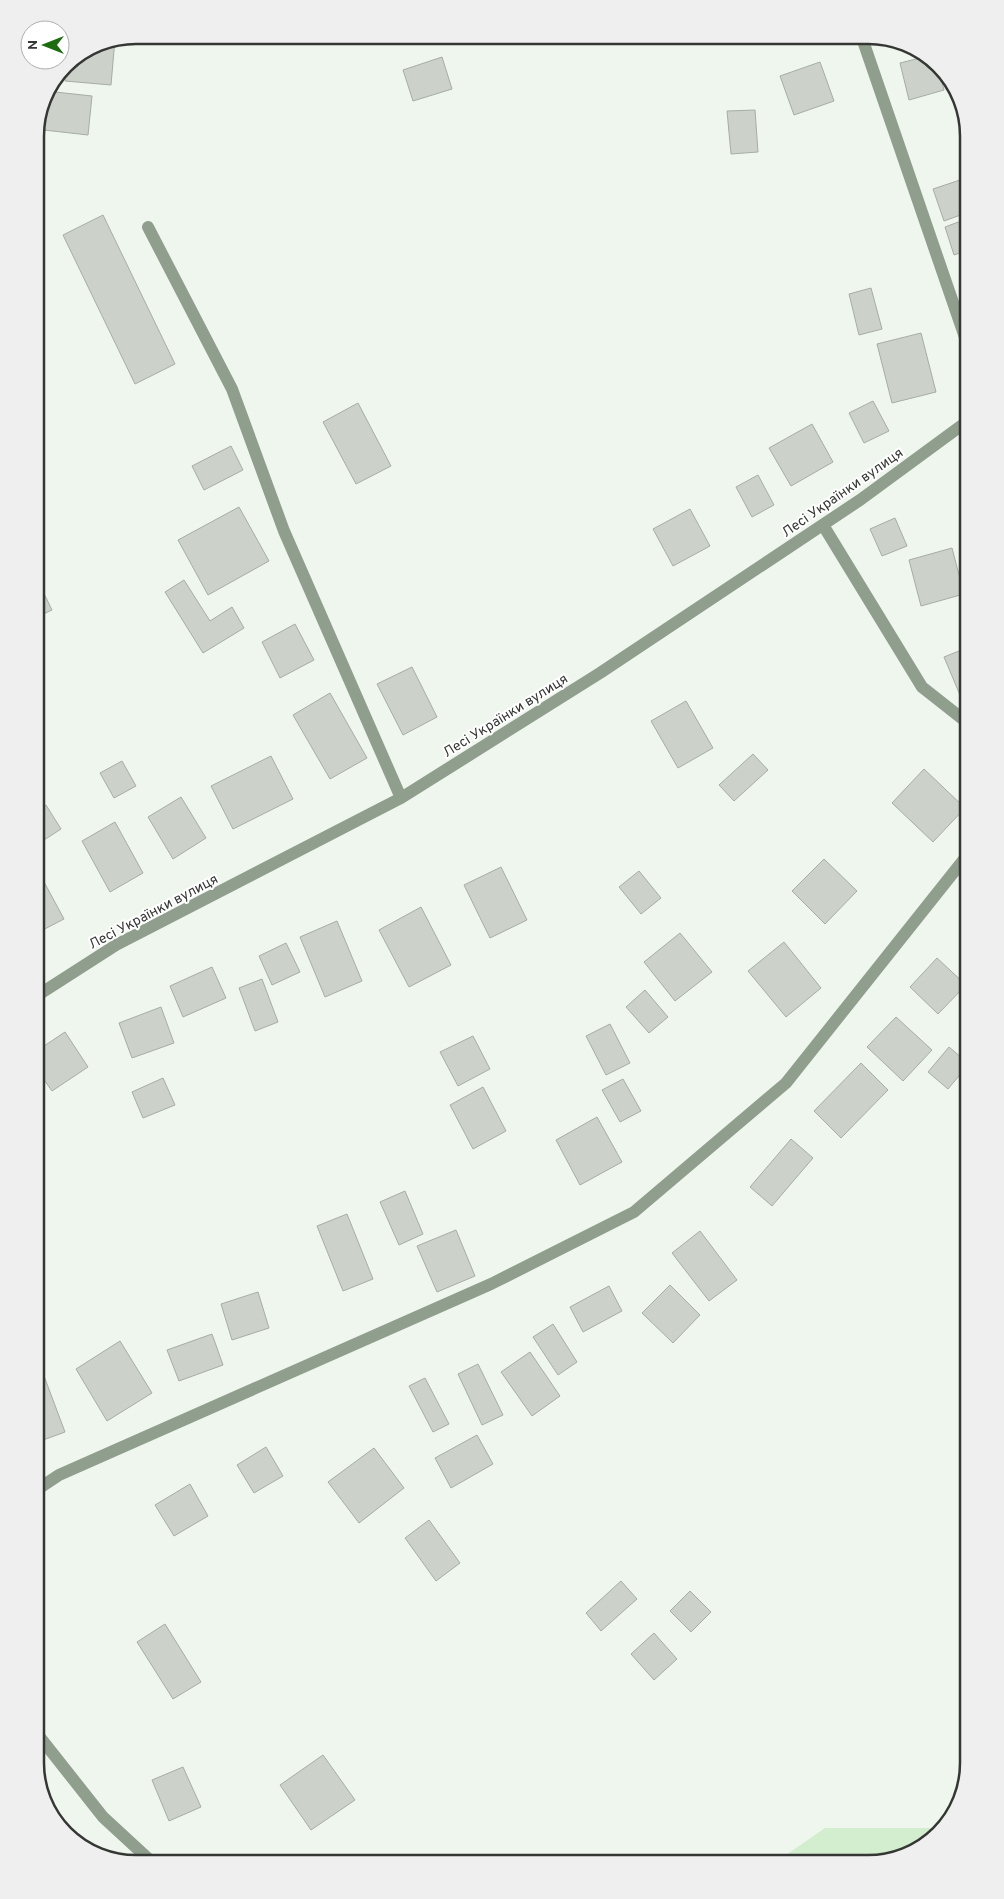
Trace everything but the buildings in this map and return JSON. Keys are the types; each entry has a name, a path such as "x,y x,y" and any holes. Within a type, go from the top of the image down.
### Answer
{"street":[{"path":"864,44 960,323"},
{"path":"148,227 232,389 284,531 402,798"},
{"name":"Лесі Українки вулиця","path":"44,992 116,945 402,798 600,673 823,525 960,426"},
{"path":"823,525 922,687 960,717"},
{"path":"44,1484 59,1475 491,1284 634,1212 786,1083 960,864"},
{"path":"44,1742 103,1817 144,1855"}],"green space":[{"path":"825,1828 933,1828 914,1843 886,1853 875,1855 786,1855"}]}
